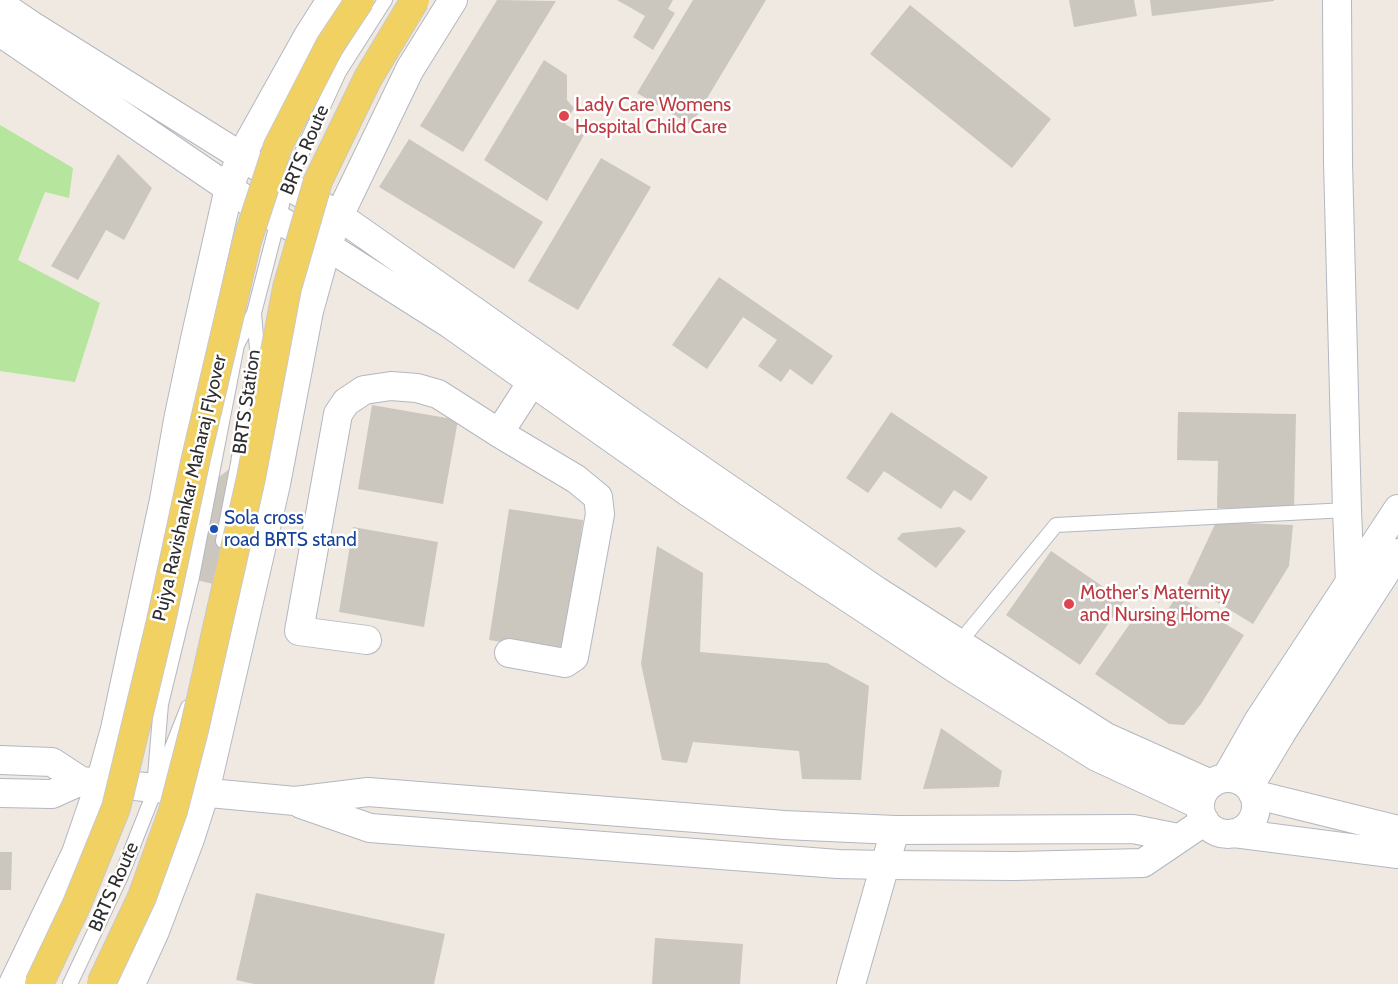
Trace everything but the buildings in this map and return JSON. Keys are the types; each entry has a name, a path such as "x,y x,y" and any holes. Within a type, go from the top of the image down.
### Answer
{"main road":[{"path":"13,984 76,853 90,782 120,710 164,500 178,420 228,188 241,156 308,36 331,0"},
{"name":"Pujya Ravishankar Maharaj Flyover","path":"39,984 78,904 116,808 161,621 196,458 247,241 272,163 278,146 330,45 360,0"},
{"path":"101,984 142,897 173,811 194,730 251,478 287,288 318,181 368,78 415,0"},
{"path":"131,984 159,922 206,792 276,484 309,311 327,246 339,216 410,69 453,0"},
{"path":"1337,0 1338,162 1350,582"},
{"path":"0,4 287,186 339,216 869,586 1106,737 1224,795 1398,830"},
{"path":"0,32 228,188 277,219 327,246 450,324 688,492 956,669 1097,756 1224,795 1256,802 1254,818 1249,825 1234,833 1218,832 1211,827 1224,795 1259,720 1398,509"},
{"path":"499,433 532,382"},
{"path":"368,640 298,631 338,414 346,402 364,390 391,386 417,388 438,394 576,479 598,497 600,514 574,657 565,663 509,653"},
{"path":"295,801 370,828 838,864 1015,866 1143,863 1178,838 1224,795 1282,732 1398,553"},
{"path":"0,760 52,762 90,782 295,801 368,792 784,825 895,830 1133,829 1178,838"},
{"path":"0,793 52,794 90,782"},
{"path":"851,984 895,830"},
{"path":"1234,833 1398,854"}],"lane":[{"name":"BRTS Route","path":"254,313 287,186 339,72 385,0"},
{"name":"BRTS Station","path":"154,788 186,711 210,607 238,463 257,349 254,313"},
{"name":"BRTS Station","path":"154,788 161,704 192,577 238,345 254,313"},
{"path":"959,643 1056,525 1347,510"},
{"name":"BRTS Route","path":"70,984 121,876 154,788"}],"green space":[{"path":"0,125 73,168 69,198 45,192 18,260 100,303 75,382 0,371"}],"place":[{"name":"Lady Care Womens Hospital Child Care","path":"564,116"},
{"name":"Sola cross road BRTS stand","path":"214,529"},
{"name":"Mother's Maternity and Nursing Home","path":"1069,604"}]}
